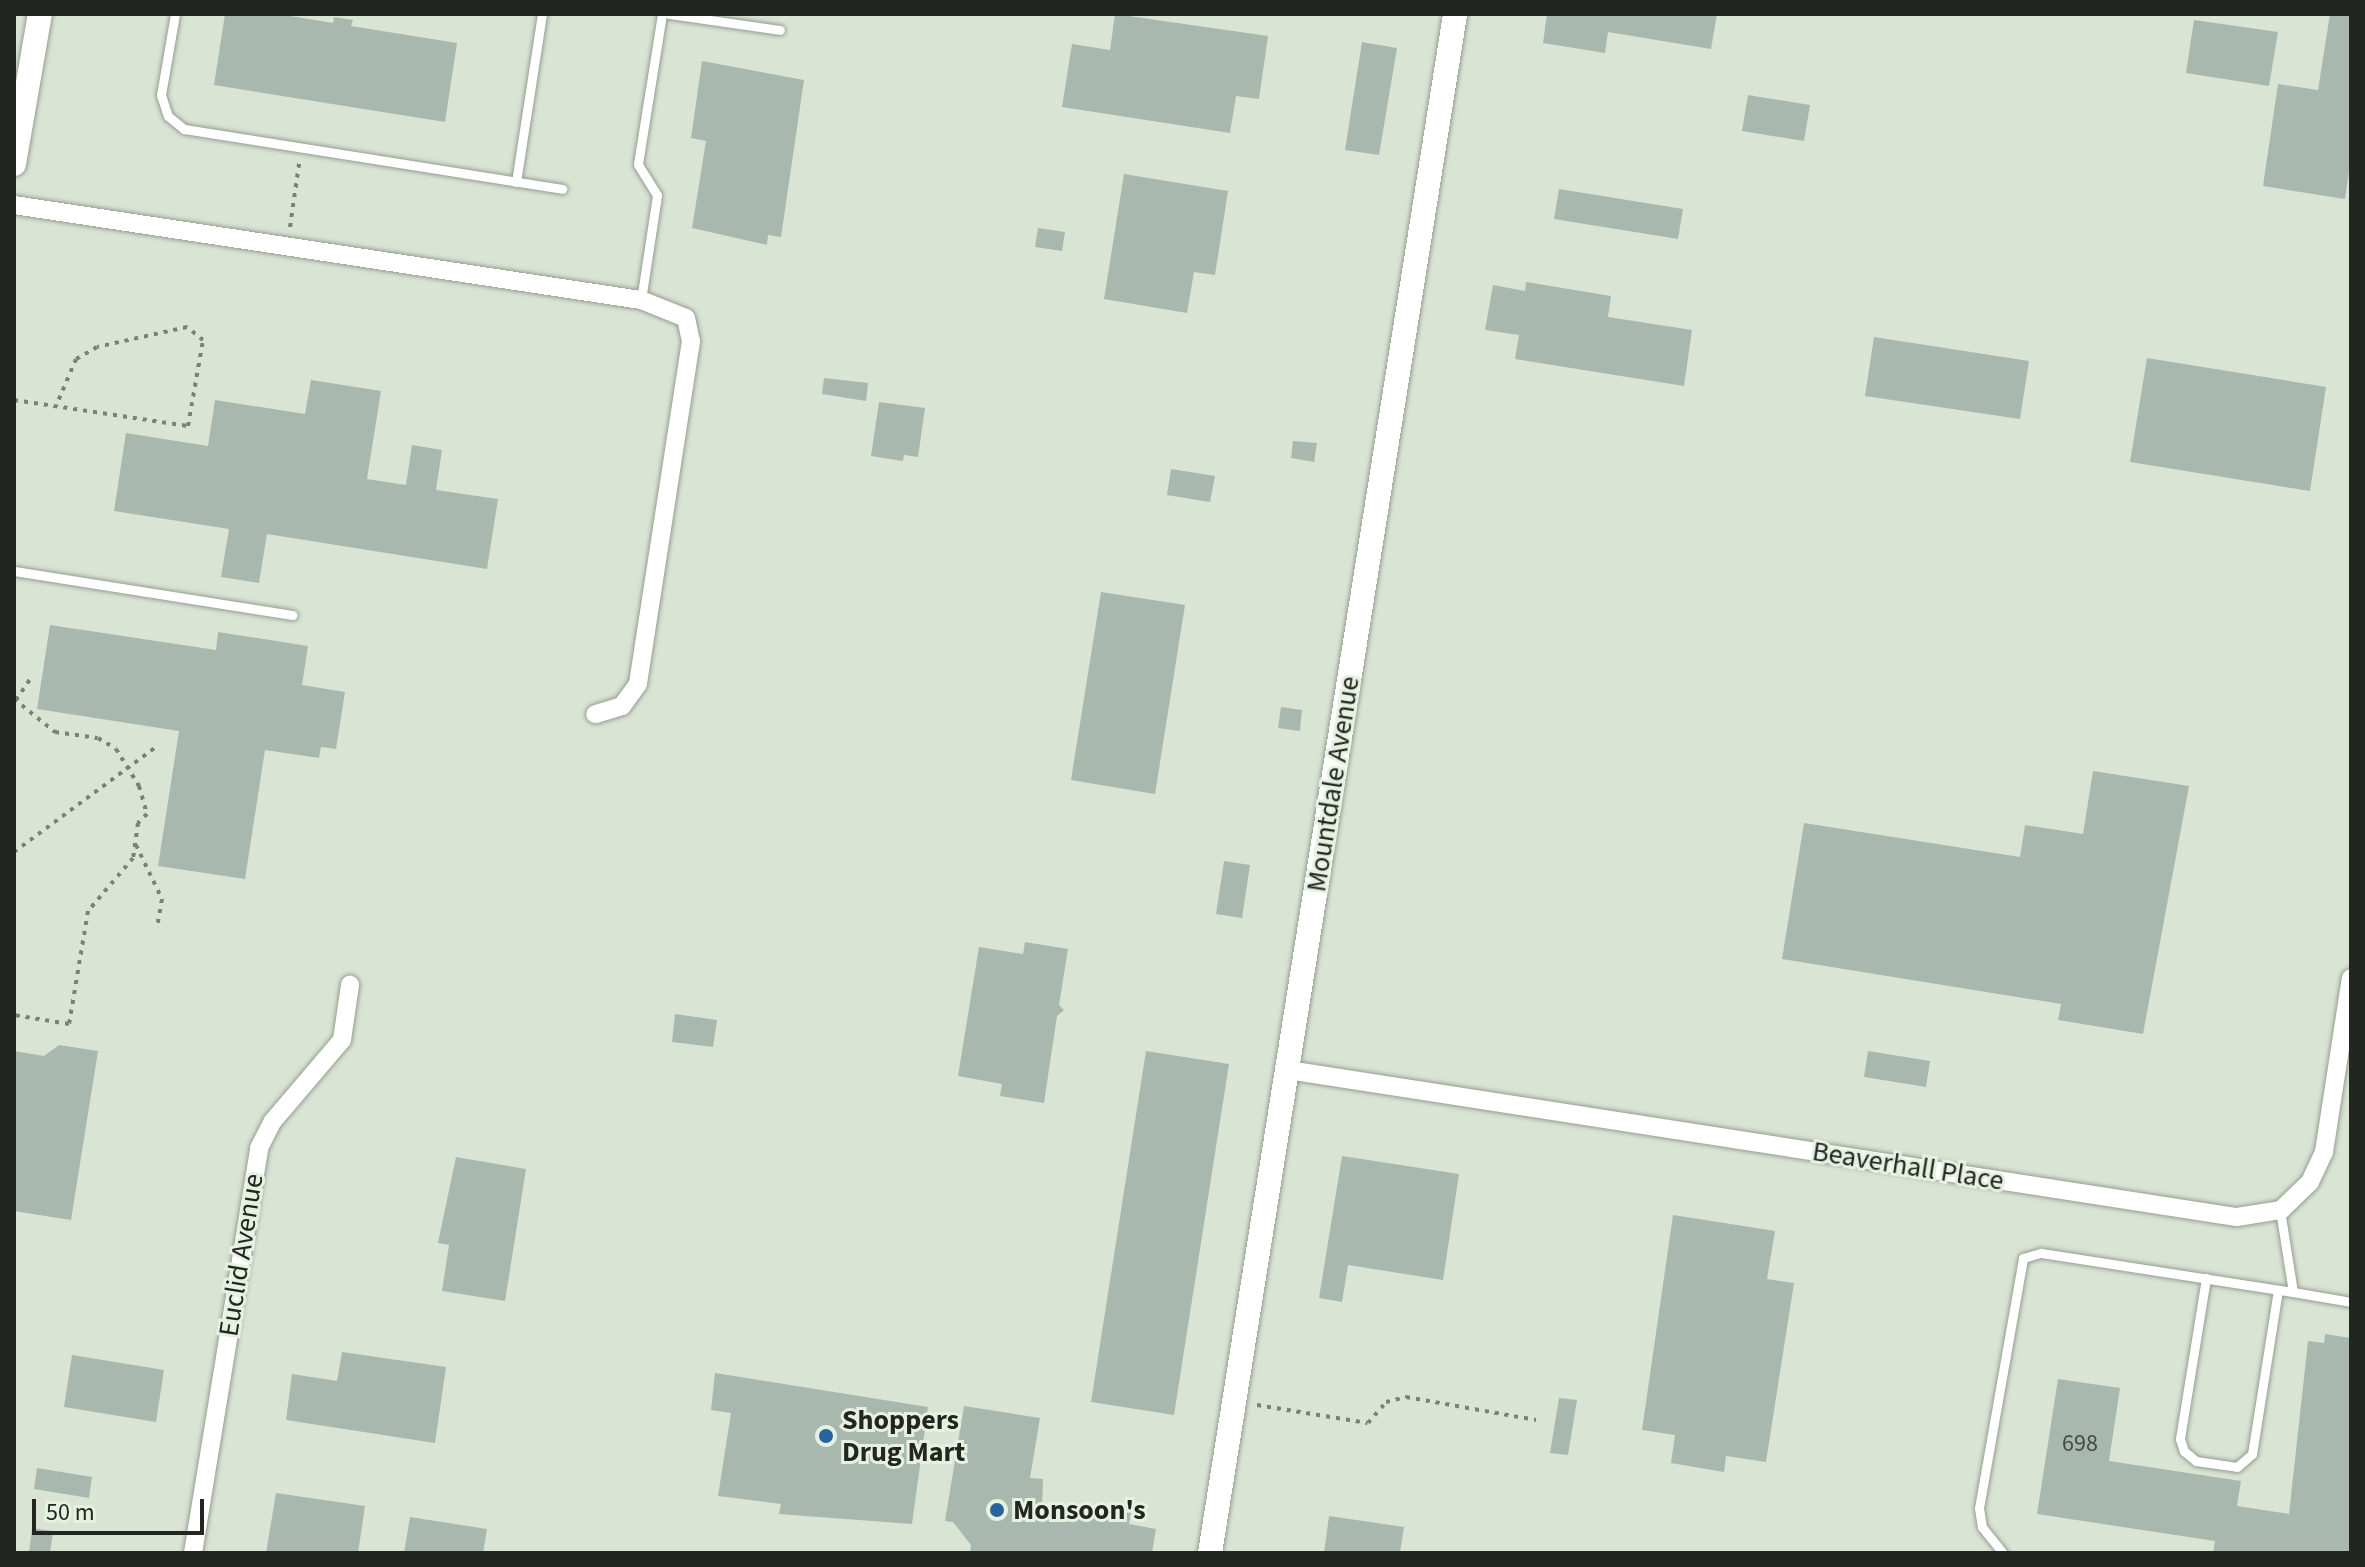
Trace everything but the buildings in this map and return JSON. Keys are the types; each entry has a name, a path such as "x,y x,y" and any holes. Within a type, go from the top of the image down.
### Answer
{"street":[{"path":"14,164 40,14"},
{"name":"Mountdale Avenue","path":"1210,1553 1455,14"},
{"path":"14,205 287,249 641,300 686,318 691,341 638,684 622,706 595,714"},
{"path":"2280,1210 2310,1182 2324,1152 2351,978"},
{"name":"Euclid Avenue","path":"193,1553 259,1148 273,1121 342,1040 350,985"},
{"name":"Beaverhall Place","path":"1288,1070 2237,1217 2280,1210"}],"lane":[{"path":"175,14 161,95 175,124 201,134 562,189"},
{"path":"516,182 542,14"},
{"path":"641,300 657,195 638,164 662,14"},
{"path":"669,14 780,30"},
{"path":"14,571 293,615"},
{"path":"2280,1210 2293,1292"},
{"path":"2003,1553 1982,1527 1979,1508 2023,1258 2041,1253 2351,1302"},
{"path":"2206,1278 2180,1439 2184,1451 2196,1461 2237,1467 2252,1454 2278,1290"}],"path":[{"path":"287,249 301,149"},
{"path":"14,400 188,426 203,340 187,327 97,347 76,359 56,406"},
{"path":"14,1015 69,1024 88,911 133,858 138,823 147,814 129,767 107,743 55,732 15,699 30,679"},
{"path":"14,852 157,746"},
{"path":"135,844 162,899 157,928"},
{"path":"1235,1401 1368,1423 1386,1402 1406,1397 1536,1420"}],"place":[{"name":"Shoppers Drug Mart","path":"826,1436"},
{"name":"Monsoon's","path":"997,1510"}]}
